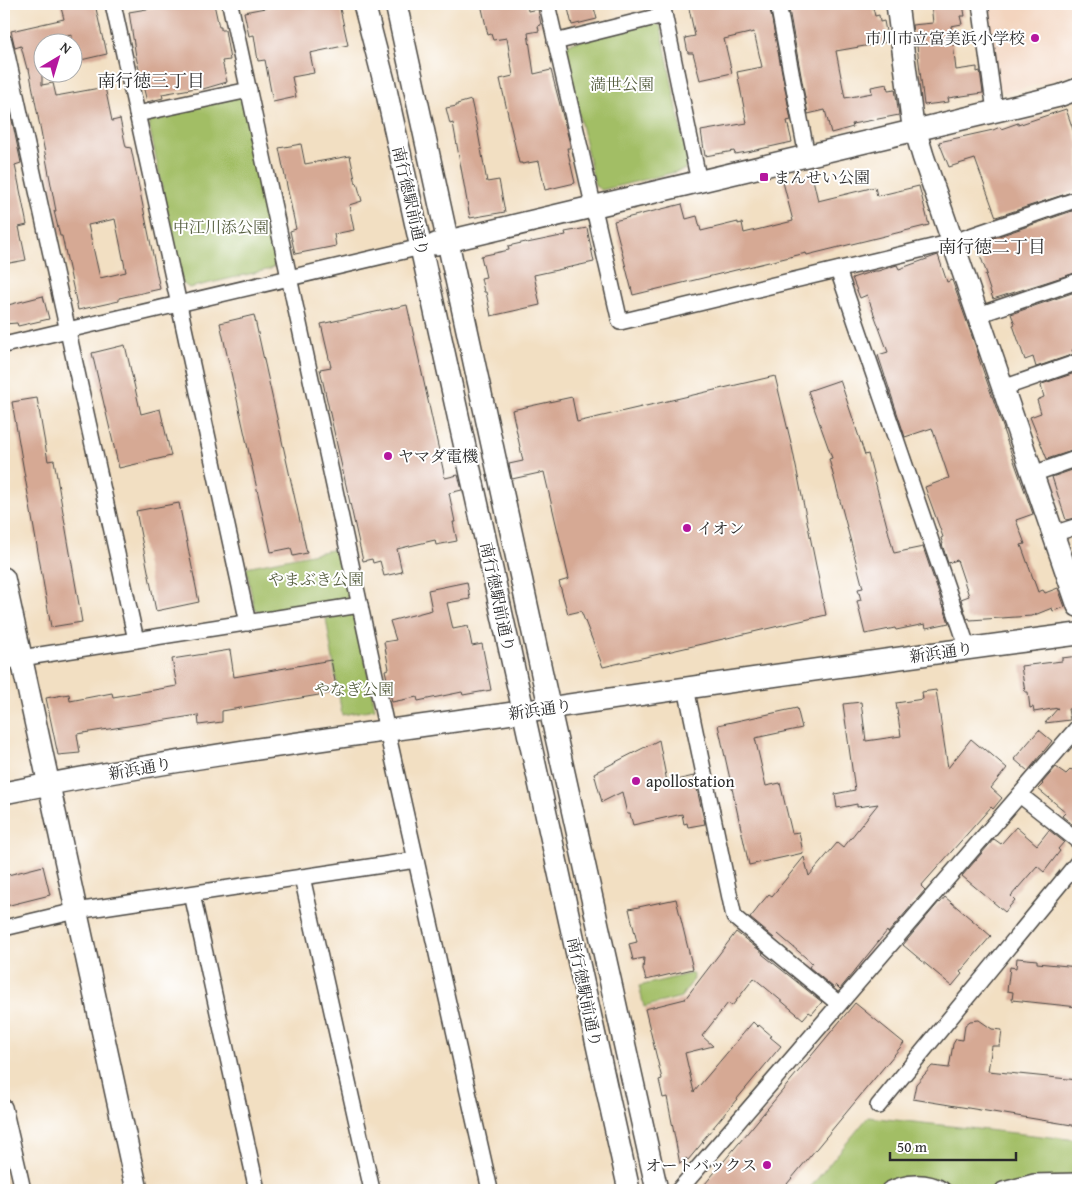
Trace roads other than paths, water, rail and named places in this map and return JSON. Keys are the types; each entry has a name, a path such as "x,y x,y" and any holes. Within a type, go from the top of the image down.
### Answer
{"street":[{"path":"112,4 248,622"},
{"path":"230,4 387,731 490,1190"},
{"name":"南行徳駅前通り","path":"364,4 385,85 628,1190"},
{"name":"南行徳駅前通り","path":"396,4 657,1190"},
{"path":"547,4 620,322 953,242 1078,199"},
{"path":"778,4 807,156"},
{"path":"897,4 912,119 923,156 1078,606"},
{"path":"980,4 995,111"},
{"path":"555,42 663,9 699,182"},
{"path":"4,41 136,640"},
{"path":"4,346 699,182 995,111 1078,89"},
{"path":"137,114 249,90"},
{"path":"838,270 968,649"},
{"path":"978,315 1078,281"},
{"path":"1003,388 1078,362"},
{"path":"1033,474 1078,458"},
{"path":"1053,534 1078,526"},
{"path":"4,578 12,660 49,784 137,1190"},
{"path":"12,660 360,605"},
{"name":"新浜通り","path":"4,793 185,760 1078,634"},
{"path":"686,688 734,917 840,1004"},
{"path":"679,1190 1078,727"},
{"path":"1020,795 1078,842"},
{"path":"4,928 76,911 416,860"},
{"path":"878,1106 1078,862"},
{"path":"302,877 372,1190"},
{"path":"192,894 258,1190"},
{"path":"4,1107 23,1190"},
{"path":"1003,1190 1034,1182 1078,1181"},
{"path":"889,1190 918,1182 930,1184 943,1190"}],"place":[{"name":"市川市立富美浜小学校","path":"1035,38"},
{"name":"まんせい公園","path":"764,177"},
{"name":"ヤマダ電機","path":"388,456"},
{"name":"イオン","path":"687,528"},
{"name":"apollostation","path":"636,781"},
{"name":"オートバックス","path":"767,1165"}],"district":[{"name":"南行徳三丁目","path":"151,81"},
{"name":"南行徳二丁目","path":"992,247"}],"park label":[{"name":"満世公園","path":"622,84"},
{"name":"中江川添公園","path":"221,227"},
{"name":"やまぶき公園","path":"316,579"},
{"name":"やなぎ公園","path":"354,689"}]}
